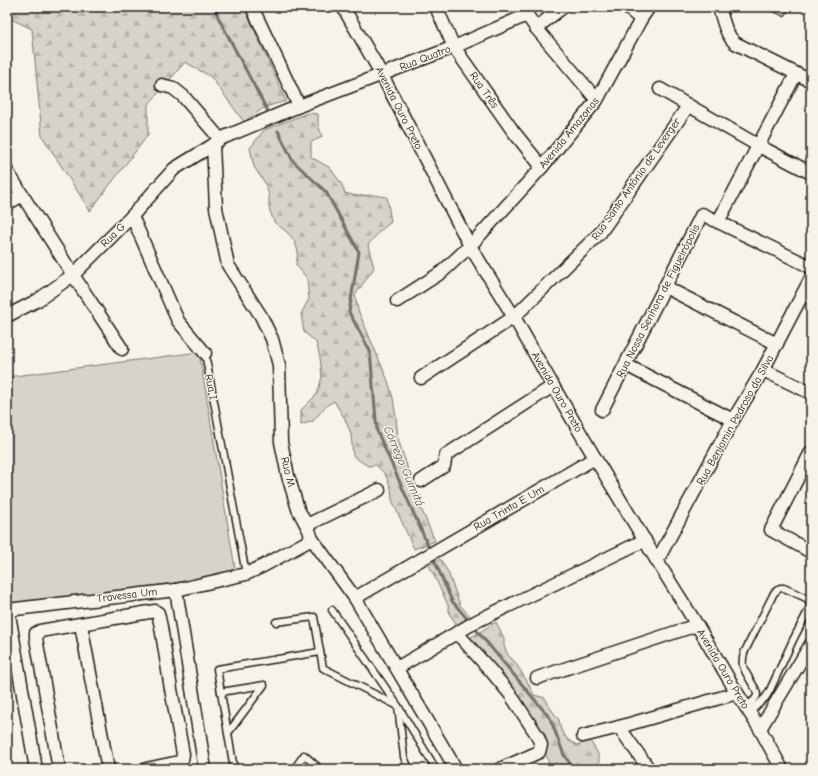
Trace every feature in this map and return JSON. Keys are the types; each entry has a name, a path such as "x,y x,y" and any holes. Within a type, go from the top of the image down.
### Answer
{"street":[{"path":"252,7 299,106"},
{"name":"Avenida Ouro Preto","path":"344,7 382,75 470,246 514,317 595,458 760,729 782,769"},
{"name":"Rua Três","path":"436,7 454,47 513,131 542,167"},
{"path":"536,28 563,7"},
{"path":"626,7 641,19"},
{"name":"Avenida Amazonas","path":"397,301 442,272 470,246 542,167 597,100 649,7"},
{"path":"719,7 731,40 811,81"},
{"path":"525,11 536,28 597,100"},
{"name":"Rua Quatro","path":"216,142 299,106 454,47 525,11"},
{"path":"718,222 796,74"},
{"path":"162,85 173,88 183,96 216,142"},
{"name":"Rua Santo Antônio de Leverger","path":"660,89 759,146 811,173"},
{"name":"Rua Santo Antônio de Leverger","path":"421,378 514,317 600,233 688,106"},
{"name":"Rua G","path":"7,316 38,300 73,275 132,216 174,169 216,142"},
{"name":"Rua M","path":"216,142 216,208 228,266 261,316 272,339 279,365 281,442 288,476 298,509 307,525 312,539 354,598 456,769"},
{"path":"7,171 122,349"},
{"path":"7,204 22,196"},
{"name":"Rua Nossa Senhora de Figueirópolis","path":"602,410 702,214 811,267"},
{"name":"Rua I","path":"132,216 178,321 205,353"},
{"name":"Rua Benjamin Pedroso da Silva","path":"657,561 733,420 763,370 811,278"},
{"path":"665,287 777,344"},
{"path":"626,364 733,420"},
{"path":"763,370 811,393"},
{"path":"421,481 444,466 446,455 553,386"},
{"path":"811,452 771,530 811,552"},
{"name":"Rua Trinta E Um","path":"354,598 595,458"},
{"path":"307,525 379,490"},
{"name":"Travessa Um","path":"8,610 176,590 246,574 312,539"},
{"path":"397,668 477,622 645,540"},
{"path":"176,590 205,769"},
{"path":"8,610 36,769"},
{"path":"59,769 36,633 40,631 155,611 158,613 161,627 183,754 182,760 179,762 146,769"},
{"path":"80,625 108,769"},
{"path":"536,678 697,625"},
{"path":"460,631 510,694 537,735 541,745 539,752 500,769"},
{"path":"760,729 811,644"},
{"path":"583,736 737,693"},
{"path":"619,727 649,769"}],"lane":[{"name":"Rua I","path":"205,353 246,574"},
{"path":"780,588 784,588 806,598 809,601 810,607 766,697 748,710 756,698 757,691 747,676 742,659 774,593 780,588"},
{"path":"332,610 398,706 436,769"},
{"path":"276,622 314,616 323,668 398,706"},
{"path":"234,769 217,670 320,652"},
{"path":"221,692 264,684 228,733"},
{"path":"398,706 404,757 410,769"},
{"path":"294,769 304,755 320,769"}],"green space":[{"path":"7,7 244,7 286,101 265,107 244,122 211,77 185,62 148,105 148,135 90,211 42,136 32,29 7,17"},
{"path":"308,113 318,114 318,124 322,137 311,142 311,157 330,168 341,183 345,193 357,196 373,195 387,197 391,222 379,232 368,245 374,268 355,295 358,310 388,381 393,398 398,439 407,466 409,480 435,541 414,549 392,500 391,488 385,474 376,465 368,466 353,456 351,434 345,419 334,401 326,406 313,421 301,425 301,410 317,394 322,377 320,357 316,342 304,332 301,314 309,299 307,278 296,265 298,251 294,240 274,222 269,208 269,195 265,183 254,167 250,148 264,130"},
{"path":"199,352 236,574 7,607 7,377"},
{"path":"440,559 448,572 460,605 470,616 457,625 450,615 448,605 429,565"},
{"path":"496,622 504,638 504,646 508,655 515,662 534,695 545,698 559,720 561,730 568,740 577,745 590,741 598,754 599,769 551,769 544,743 468,639"}],"building":[{"path":"763,7 790,7 785,17"}],"waterway":[{"name":"Córrego Guimitá","path":"215,7 218,17 267,110"},
{"name":"Córrego Guimitá","path":"278,131 293,161 326,192 359,252 349,312 370,351 377,431 430,550"},
{"name":"Córrego Guimitá","path":"432,555 452,601 469,621"},
{"name":"Córrego Guimitá","path":"473,626 550,718 564,755 574,769"}]}
